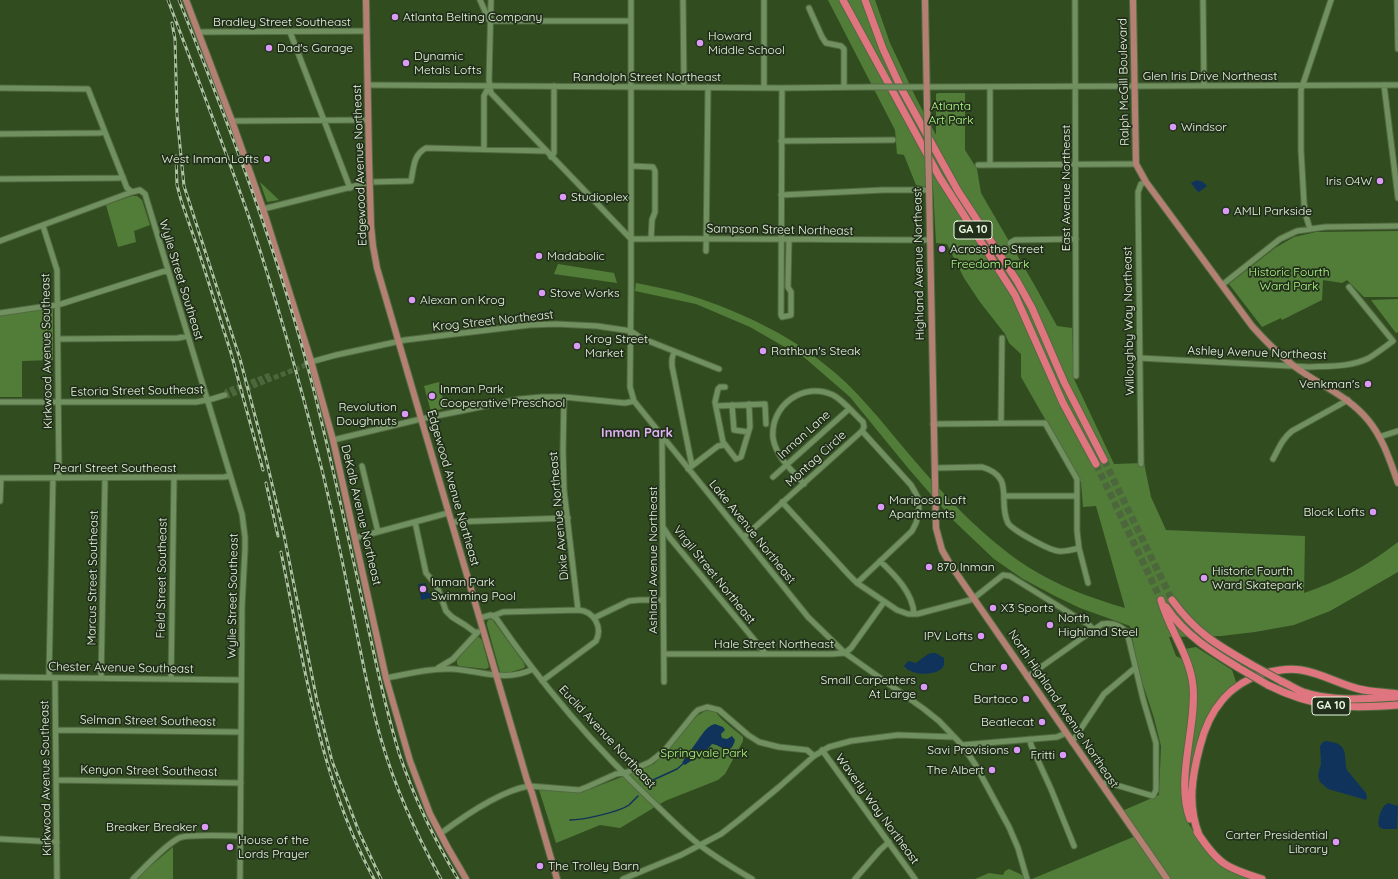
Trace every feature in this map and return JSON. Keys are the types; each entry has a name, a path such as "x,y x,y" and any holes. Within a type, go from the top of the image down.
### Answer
{"highway":[{"name":"GA 10","path":"843,0 940,178 1015,295 1064,403 1096,464"},
{"name":"GA 10","path":"865,0 883,49 901,88 958,191 1021,287 1064,382 1104,460"},
{"name":"GA 10","path":"1199,835 1188,814 1185,793 1193,695 1190,670 1164,612 1161,600 1187,632 1205,647 1268,685 1286,694 1318,704 1346,707 1398,705"},
{"name":"GA 10","path":"1172,600 1201,633 1219,646 1303,692 1333,698 1364,699 1398,695"},
{"path":"1262,879 1243,873 1216,858 1199,835 1194,821 1192,796 1194,774 1204,732 1213,712 1222,700 1245,681 1277,670 1295,670 1318,674 1360,689 1398,695"}],"main road":[{"name":"DeKalb Avenue Northeast","path":"186,0 263,209 333,440 386,678 410,761 423,796 440,834 466,879"},
{"name":"Edgewood Avenue Northeast","path":"366,0 371,226 377,268 557,879"},
{"name":"Highland Avenue Northeast","path":"925,0 936,528"},
{"name":"Ralph McGill Boulevard","path":"1133,0 1136,164"},
{"path":"1136,164 1146,182 1252,326 1267,343 1294,366 1348,400 1367,419 1379,436 1398,482"},
{"name":"North Highland Avenue Northeast","path":"936,528 946,557 1167,879"}],"street":[{"path":"480,0 490,21"},
{"path":"491,0 489,86 491,93 631,239"},
{"name":"Lake Avenue Northeast","path":"631,0 630,387 634,401 662,437 690,467 808,618 845,653 939,721 962,745 975,764 1009,827 1021,854 1028,879"},
{"path":"683,0 684,87"},
{"path":"764,0 764,88"},
{"name":"East Avenue Northeast","path":"1075,0 1076,376"},
{"path":"1203,0 1204,86"},
{"path":"1310,228 1304,203 1301,156 1301,90 1331,0"},
{"path":"1397,0 1398,49"},
{"path":"809,8 826,43 841,46 844,49 844,88"},
{"path":"490,21 631,20"},
{"name":"Bradley Street Southeast","path":"198,32 366,32"},
{"path":"290,32 350,188"},
{"name":"Randolph Street Northeast","path":"368,84 764,88 926,87"},
{"path":"1384,85 1398,198"},
{"name":"Glen Iris Drive Northeast","path":"926,87 1398,85"},
{"path":"484,149 484,96 489,86"},
{"path":"551,157 554,153 554,86"},
{"path":"706,251 708,87"},
{"path":"990,87 990,165"},
{"path":"0,88 88,89 127,188 132,192"},
{"path":"782,88 780,239 782,316 791,315 791,292 788,287 789,239"},
{"path":"232,122 368,120"},
{"path":"0,134 99,134 105,132"},
{"path":"781,141 893,140"},
{"path":"263,209 371,182 412,181 414,162 418,152 426,148 545,151"},
{"path":"978,165 1136,164"},
{"path":"631,166 653,167 655,170 655,212 652,220 651,239"},
{"path":"0,179 123,177"},
{"name":"Willoughby Way Northeast","path":"1141,464 1138,192 1141,184 1146,182"},
{"path":"781,195 929,189"},
{"name":"Wylie Street Southeast","path":"132,192 140,190 145,194 242,514 245,537 242,606 240,879"},
{"path":"0,241 132,192"},
{"name":"Kirkwood Avenue Southeast","path":"43,226 57,270 58,339 56,478 48,678"},
{"path":"1222,285 1280,239 1297,231 1310,228 1398,226"},
{"name":"Sampson Street Northeast","path":"631,239 929,240"},
{"path":"1010,243 1015,240 1076,239"},
{"path":"0,313 57,305 168,270"},
{"name":"Ashley Avenue Northeast","path":"1139,358 1294,366 1335,366 1353,364 1369,358 1393,341 1349,287"},
{"name":"Krog Street Northeast","path":"309,362 399,342 530,325 578,325 631,331 642,338 718,369"},
{"path":"58,339 178,338 188,336"},
{"path":"1001,423 1002,338"},
{"path":"674,351 672,366 690,467 718,446 724,445"},
{"path":"725,387 720,387 718,389 716,406 724,445 736,459 742,457 750,428 749,404"},
{"path":"804,484 786,464 777,449 773,437 779,411 787,402 806,392 819,391 836,396 863,422 864,427 862,431"},
{"name":"Estoria Street Southeast","path":"0,402 196,402 225,395"},
{"path":"333,440 421,419 520,399 564,396 625,403 634,401"},
{"name":"Dixie Avenue Northeast","path":"564,396 563,467 578,610"},
{"path":"1273,459 1285,436 1348,400"},
{"path":"716,406 765,404 766,424"},
{"path":"732,405 734,430 748,432"},
{"name":"Inman Lane","path":"773,476 849,409"},
{"path":"933,424 1045,423 1077,479 1077,531 1079,548 1088,583"},
{"name":"Montag Circle","path":"744,538 862,431 911,485 918,498 919,504 918,517 912,531 857,583"},
{"path":"1379,436 1398,431"},
{"name":"Ashland Avenue Northeast","path":"662,437 664,682"},
{"path":"362,466 378,532"},
{"path":"935,468 978,467 990,469 996,473 1004,486 1005,513 1008,524 1018,532 1055,551 1068,551 1079,548"},
{"name":"Pearl Street Southeast","path":"0,478 230,476"},
{"name":"Field Street Southeast","path":"171,679 174,477"},
{"path":"0,478 0,501"},
{"name":"Marcus Street Southeast","path":"101,678 104,478"},
{"path":"1005,496 1077,496"},
{"path":"782,502 828,554 857,583 900,612 914,614 974,598 1003,575 1010,576 1089,625 1093,629"},
{"path":"355,538 448,513"},
{"path":"451,522 568,518"},
{"path":"415,522 426,573 437,586 446,611 452,617 465,624 476,633"},
{"name":"Virgil Street Northeast","path":"663,526 670,538 766,654"},
{"path":"880,561 908,594 914,614"},
{"path":"594,618 629,601 663,600"},
{"name":"Hale Street Northeast","path":"664,654 845,653 851,648 884,602"},
{"path":"480,618 488,615 493,616 503,612 578,610 588,612 594,618 599,630 596,641 542,681"},
{"name":"Euclid Avenue Northeast","path":"493,616 542,681 623,773 701,846 752,879"},
{"path":"1028,677 1102,624 1110,622 1122,626 1128,634 1135,668 1156,743 1156,790 1153,796 1106,782 1102,785"},
{"path":"435,669 453,659 476,633 483,630"},
{"path":"1072,742 1104,694 1135,668"},
{"path":"386,678 435,669 462,670 496,676 523,673 533,670"},
{"name":"Chester Avenue Southeast","path":"0,677 241,680"},
{"name":"Kirkwood Avenue Southeast","path":"55,678 58,879"},
{"path":"440,834 462,818 497,798 521,788 529,786 579,790 616,774 643,766 657,757 698,710 707,707 720,710 748,735 760,742 779,747 808,751 814,756"},
{"name":"Selman Street Southeast","path":"56,730 241,732"},
{"path":"962,745 1057,737 1066,733"},
{"path":"624,879 701,846 721,834 740,820 822,750 843,742 898,735 954,737"},
{"path":"1030,739 1031,745 1074,846"},
{"name":"Waverly Way Northeast","path":"822,750 915,879"},
{"name":"Kenyon Street Southeast","path":"56,780 241,783"},
{"path":"133,879 166,847 178,838 188,836 240,836"},
{"path":"0,839 57,842"},
{"path":"855,879 880,850 889,842"}],"green space":[{"path":"828,0 875,0 890,43 917,100 936,135 936,94 965,93 965,150 977,169 981,193 1057,326 1072,328 1074,379 1114,464 1144,463 1151,497 1166,530 1305,536 1304,593 1317,589 1353,572 1398,542 1398,572 1330,611 1294,625 1255,632 1221,636 1169,637 1176,656 1184,660 1191,691 1184,799 1188,823 1208,853 1226,869 1253,879 1032,879 1138,835 1122,811 1159,795 1161,746 1154,718 1136,663 1130,626 1080,608 1057,597 1023,579 994,559 954,521 850,397 798,352 783,346 750,327 696,304 635,291 636,283 695,297 745,316 794,342 823,363 846,383 868,405 949,499 979,529 1011,555 1039,574 1063,586 1087,596 1125,608 1096,506 1083,507 1081,482 1021,377 1021,354 1009,343 1005,334 980,302 964,278 947,244 936,243 933,188 916,185 904,155 897,154 895,130"},
{"path":"260,182 279,200 267,202"},
{"path":"132,196 137,196 142,200 150,225 134,231 136,242 118,247 106,205"},
{"name":"Historic Fourth Ward Park","path":"1398,231 1398,297 1364,297 1347,280 1342,283 1323,280 1322,300 1282,320 1281,318 1262,327 1229,284 1275,248 1294,237 1316,232"},
{"path":"558,264 614,273 617,283 554,274"},
{"path":"1398,299 1398,332 1396,333 1371,300"},
{"path":"52,308 53,360 22,361 22,397 0,397 0,316"},
{"path":"439,382 445,408 431,412 424,386"},
{"path":"489,619 493,620 524,663 524,668 511,672 500,672 487,625"},
{"path":"479,637 482,640 489,667 486,669 459,666 457,664 457,660 476,638"},
{"path":"1196,647 1232,670 1237,685 1208,717 1190,799 1186,790 1194,712 1185,649"},
{"name":"Springvale Park","path":"705,711 715,711 725,722 743,737 743,741 725,774 718,780 665,801 620,828 600,825 556,843 539,790 588,790 654,764 697,716"},
{"path":"173,847 173,879 135,879"},
{"path":"1009,869 1027,879 975,879 989,873 1003,875 1005,871"}],"water":[{"path":"1197,180 1203,182 1207,186 1199,192 1191,183"},
{"name":"Inman Park Swimming Pool","path":"426,583 428,593 430,593 431,598 421,600 418,584"},
{"path":"936,653 944,658 944,665 941,670 921,674 911,671 904,666 908,661 916,663 928,654"},
{"path":"715,724 723,727 725,730 721,734 722,738 727,739 732,736 735,740 731,748 725,749 712,744 707,750 685,765 682,763 705,730 711,725"},
{"path":"1326,741 1337,743 1341,746 1345,756 1347,770 1366,793 1366,800 1328,789 1320,782 1318,776 1321,764 1320,746"},
{"path":"1388,803 1398,806 1397,829 1383,829 1379,827 1380,814 1383,807"}],"waterway":[{"path":"653,780 677,769 684,763"},
{"path":"570,820 592,817 624,808 638,796"}],"tunnel":[{"path":"225,395 228,396 306,365 307,363"},
{"path":"225,395 227,391 270,375"},
{"path":"1104,460 1172,600"},
{"path":"1096,464 1161,600"}],"railway":[{"path":"168,0 262,255 305,403 340,550 377,727 393,775 407,810 441,879"},
{"path":"179,0 253,193 301,341 332,468 383,694 399,753 425,818 458,879"},
{"path":"172,23 175,39 177,116 184,186 240,359 264,450 284,535 317,701 332,761 359,832 381,879"},
{"path":"176,156 177,185 181,200 231,353 263,470"},
{"path":"266,483 278,536"},
{"path":"281,552 306,678 326,760 355,841 374,879"}],"place":[{"name":"Atlanta Belting Company","path":"395,17"},
{"name":"Howard Middle School","path":"700,43"},
{"name":"Dad's Garage","path":"269,48"},
{"name":"Dynamic Metals Lofts","path":"406,63"},
{"name":"Windsor","path":"1173,127"},
{"name":"West Inman Lofts","path":"267,159"},
{"name":"Iris O4W","path":"1380,181"},
{"name":"Studioplex","path":"563,197"},
{"name":"AMLI Parkside","path":"1226,211"},
{"name":"Across the Street","path":"942,249"},
{"name":"Madabolic","path":"539,256"},
{"name":"Stove Works","path":"542,293"},
{"name":"Alexan on Krog","path":"412,300"},
{"name":"Krog Street Market","path":"577,346"},
{"name":"Rathbun's Steak","path":"763,351"},
{"name":"Venkman's","path":"1368,384"},
{"name":"Inman Park Cooperative Preschool","path":"432,396"},
{"name":"Revolution Doughnuts","path":"405,414"},
{"name":"Mariposa Loft Apartments","path":"881,507"},
{"name":"Block Lofts","path":"1373,512"},
{"name":"870 Inman","path":"929,567"},
{"name":"Historic Fourth Ward Skatepark","path":"1204,578"},
{"name":"Inman Park Swimming Pool","path":"423,589"},
{"name":"X3 Sports","path":"993,608"},
{"name":"North Highland Steel","path":"1050,625"},
{"name":"IPV Lofts","path":"981,636"},
{"name":"Char","path":"1004,667"},
{"name":"Small Carpenters At Large","path":"924,687"},
{"name":"Bartaco","path":"1026,699"},
{"name":"Beatlecat","path":"1042,722"},
{"name":"Savi Provisions","path":"1017,750"},
{"name":"Fritti","path":"1063,755"},
{"name":"The Albert","path":"992,770"},
{"name":"Breaker Breaker","path":"205,827"},
{"name":"Carter Presidential Library","path":"1336,842"},
{"name":"House of the Lords Prayer","path":"230,847"},
{"name":"The Trolley Barn","path":"540,866"}],"district":[{"name":"Inman Park","path":"637,433"}],"park label":[{"name":"Atlanta Art Park","path":"951,113"},
{"name":"Freedom Park","path":"990,264"}]}
